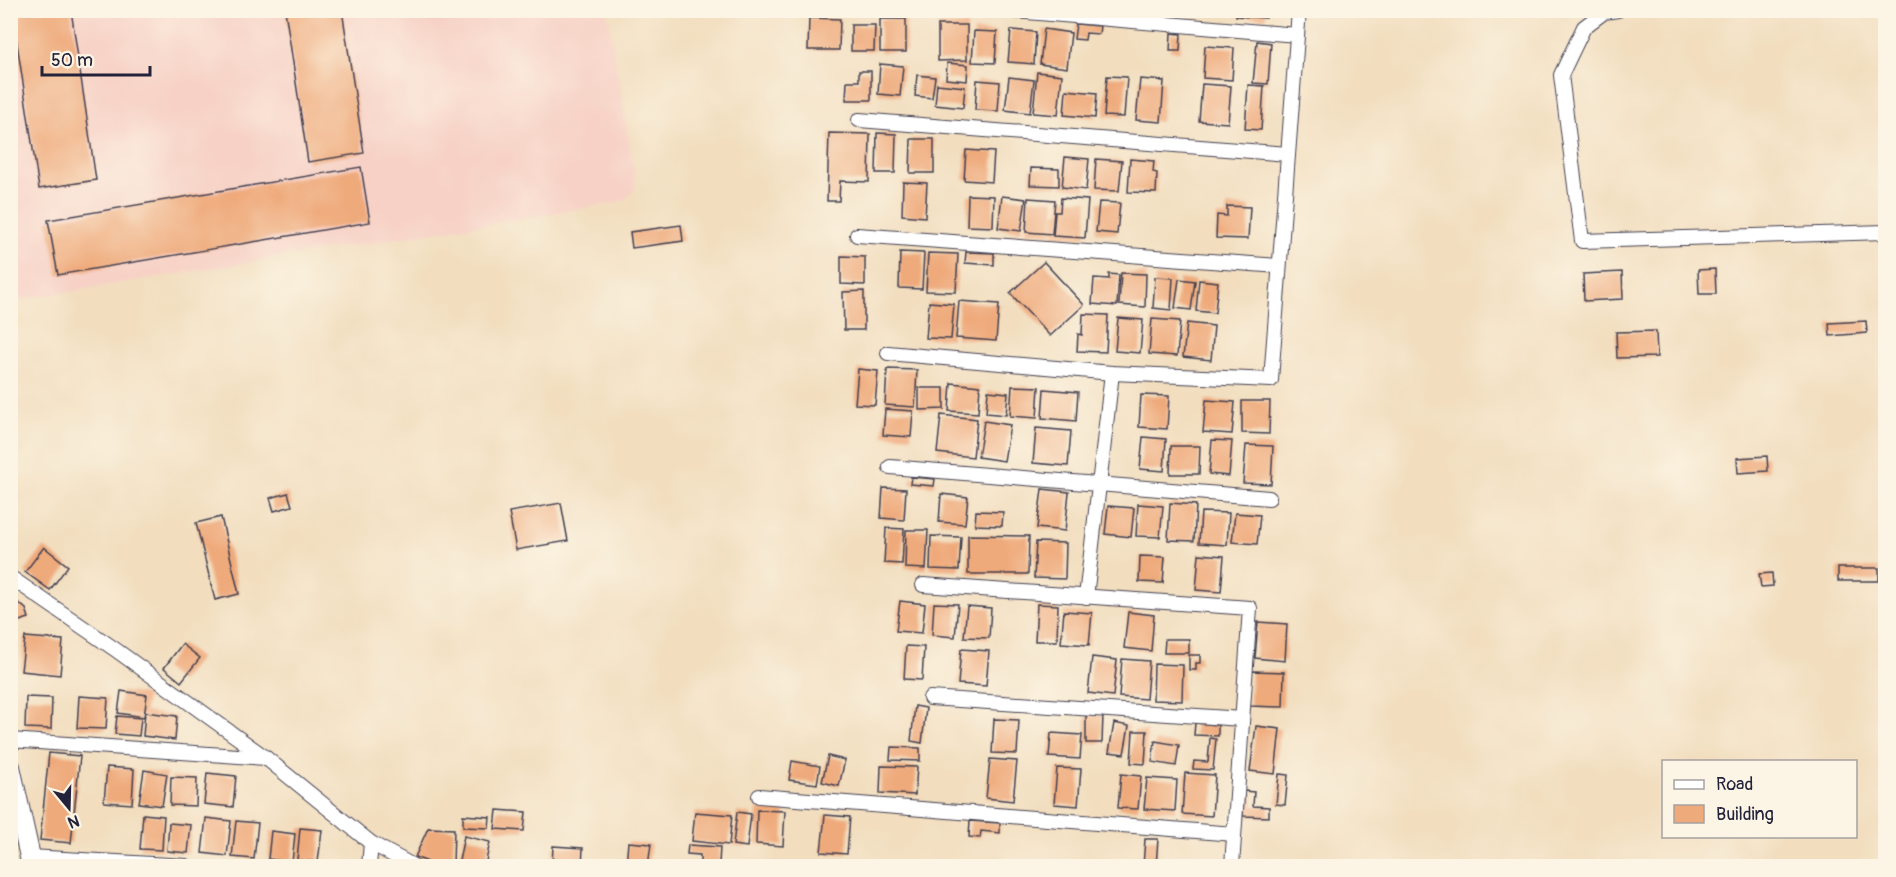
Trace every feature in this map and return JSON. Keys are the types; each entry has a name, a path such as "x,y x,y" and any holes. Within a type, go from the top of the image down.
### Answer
{"street":[{"path":"1003,10 1297,35"},
{"path":"888,353 1112,373 1271,380 1299,10"},
{"path":"1618,10 1604,12 1584,27 1561,75 1582,241 1886,232"},
{"path":"859,120 1288,154"},
{"path":"857,235 1279,266"},
{"path":"1086,597 1112,373"},
{"path":"890,468 1269,498"},
{"path":"10,577 266,758 371,843 412,867"},
{"path":"923,585 1250,608 1232,867"},
{"path":"930,698 1242,719"},
{"path":"10,740 266,758"},
{"path":"10,767 31,862 186,867"},
{"path":"759,796 1234,834"},
{"path":"369,867 371,843"}],"shaded area":[{"path":"11,11 607,11 635,178 634,190 625,200 615,203 11,301"}],"building":[{"path":"12,10 71,10 96,180 39,189"},
{"path":"285,10 342,10 364,153 308,162"},
{"path":"1236,10 1266,10 1266,18 1236,16"},
{"path":"809,18 840,19 839,50 808,50"},
{"path":"880,19 906,19 906,52 880,52"},
{"path":"1076,24 1100,26 1099,34 1086,33 1085,40 1074,39"},
{"path":"851,25 875,25 874,51 851,51"},
{"path":"938,25 967,25 967,60 938,61"},
{"path":"1044,29 1071,33 1067,68 1040,64"},
{"path":"1011,30 1036,32 1034,64 1008,62"},
{"path":"974,31 997,32 995,63 972,62"},
{"path":"1171,33 1181,34 1180,51 1170,51"},
{"path":"1257,41 1271,43 1268,84 1253,83"},
{"path":"1205,46 1234,48 1232,80 1203,78"},
{"path":"947,63 968,65 967,81 946,79"},
{"path":"880,64 903,66 900,96 878,94"},
{"path":"859,71 871,71 871,100 846,100 847,81 859,81"},
{"path":"1037,72 1062,75 1058,115 1033,113"},
{"path":"917,75 935,77 932,98 915,96"},
{"path":"1107,76 1127,77 1124,117 1104,116"},
{"path":"1009,77 1034,80 1030,113 1005,110"},
{"path":"1140,79 1164,81 1161,122 1136,120"},
{"path":"977,80 1000,82 998,111 975,110"},
{"path":"937,84 965,87 963,108 935,105"},
{"path":"1202,84 1231,86 1228,123 1199,121"},
{"path":"1248,85 1264,86 1261,130 1245,129"},
{"path":"1066,90 1097,93 1095,118 1064,115"},
{"path":"829,133 870,134 869,182 840,181 839,201 827,201"},
{"path":"877,133 896,134 895,173 876,173"},
{"path":"911,139 934,139 934,173 910,173"},
{"path":"966,150 994,152 992,182 964,180"},
{"path":"1065,157 1089,159 1086,190 1062,187"},
{"path":"1096,159 1122,161 1119,191 1094,190"},
{"path":"1130,159 1154,161 1153,172 1157,173 1156,193 1128,192"},
{"path":"361,167 370,222 58,275 48,220"},
{"path":"1031,168 1059,169 1059,186 1030,185"},
{"path":"903,182 927,183 925,217 902,215"},
{"path":"968,195 994,196 993,227 967,226"},
{"path":"1002,196 1026,199 1021,231 998,228"},
{"path":"1028,198 1055,200 1052,234 1026,232"},
{"path":"1061,198 1088,200 1085,238 1053,236 1055,212 1060,212"},
{"path":"1099,202 1120,203 1117,234 1096,232"},
{"path":"1227,206 1250,207 1248,239 1216,238 1217,215 1227,216"},
{"path":"681,225 683,241 632,248 630,232"},
{"path":"900,252 924,253 922,289 899,288"},
{"path":"966,252 994,253 994,265 965,263"},
{"path":"928,253 958,254 956,292 926,291"},
{"path":"841,256 865,257 865,285 841,284"},
{"path":"1044,262 1084,305 1050,336 1010,293"},
{"path":"1715,269 1716,294 1699,294 1698,270"},
{"path":"1622,272 1623,299 1584,301 1583,274"},
{"path":"1121,273 1146,274 1145,307 1119,305"},
{"path":"1109,274 1119,275 1117,306 1092,304 1094,278 1109,279"},
{"path":"1155,277 1173,278 1171,310 1153,308"},
{"path":"1179,279 1195,281 1191,310 1175,308"},
{"path":"1199,280 1218,282 1215,313 1196,311"},
{"path":"864,291 864,330 844,330 843,292"},
{"path":"959,301 999,304 996,341 956,338"},
{"path":"929,302 954,304 951,339 926,338"},
{"path":"1083,314 1108,315 1106,352 1077,351 1078,334 1082,335"},
{"path":"1118,318 1143,320 1140,353 1115,351"},
{"path":"1152,319 1180,321 1177,356 1149,354"},
{"path":"1866,321 1867,333 1830,336 1829,323"},
{"path":"1187,323 1214,326 1211,360 1183,357"},
{"path":"1656,331 1657,357 1617,358 1616,332"},
{"path":"858,369 878,371 875,405 855,404"},
{"path":"887,369 917,370 915,407 885,405"},
{"path":"951,383 980,386 978,413 949,411"},
{"path":"1012,386 1039,387 1037,418 1010,416"},
{"path":"919,388 944,388 944,409 919,410"},
{"path":"1044,389 1078,392 1076,421 1042,418"},
{"path":"988,391 1008,393 1006,415 986,413"},
{"path":"1141,395 1169,396 1167,429 1139,427"},
{"path":"1206,400 1235,402 1232,434 1203,432"},
{"path":"1242,401 1270,401 1269,434 1242,433"},
{"path":"885,409 913,411 911,437 883,435"},
{"path":"941,415 977,419 973,457 937,453"},
{"path":"984,421 1010,425 1004,461 978,457"},
{"path":"1036,428 1071,431 1068,466 1033,463"},
{"path":"1143,437 1166,439 1164,471 1140,469"},
{"path":"1212,440 1232,441 1229,476 1209,474"},
{"path":"1246,445 1273,446 1271,484 1243,483"},
{"path":"1171,446 1200,446 1199,474 1170,474"},
{"path":"1767,456 1768,471 1738,473 1737,458"},
{"path":"911,477 935,479 934,486 910,484"},
{"path":"883,488 906,489 904,520 881,518"},
{"path":"1042,489 1069,492 1065,531 1037,528"},
{"path":"288,493 292,506 274,511 270,498"},
{"path":"941,494 968,497 965,524 939,522"},
{"path":"561,503 568,541 516,550 509,512"},
{"path":"1170,503 1196,505 1194,541 1168,540"},
{"path":"1138,504 1163,506 1160,537 1136,536"},
{"path":"1108,506 1134,508 1131,537 1105,534"},
{"path":"976,511 1003,512 1002,526 975,525"},
{"path":"1201,512 1229,513 1227,545 1199,543"},
{"path":"1235,513 1260,515 1257,544 1232,542"},
{"path":"221,517 239,594 215,600 196,523"},
{"path":"886,528 904,529 902,564 884,563"},
{"path":"906,530 928,530 926,569 905,568"},
{"path":"968,535 1029,536 1028,574 968,574"},
{"path":"931,536 961,537 959,570 930,569"},
{"path":"1036,542 1066,543 1065,579 1034,578"},
{"path":"44,547 68,566 50,590 25,572"},
{"path":"1199,554 1224,556 1221,592 1196,590"},
{"path":"1140,556 1165,557 1163,583 1139,582"},
{"path":"1838,568 1879,568 1879,581 1838,581"},
{"path":"1772,573 1773,586 1761,587 1759,574"},
{"path":"10,596 26,609 29,618 10,624"},
{"path":"900,601 925,604 922,633 896,631"},
{"path":"934,603 958,604 955,637 932,635"},
{"path":"1037,604 1058,605 1057,641 1035,641"},
{"path":"967,606 991,608 989,638 964,637"},
{"path":"1064,611 1092,613 1089,645 1061,643"},
{"path":"1128,612 1154,615 1151,651 1124,648"},
{"path":"1258,622 1287,624 1285,661 1255,658"},
{"path":"25,637 63,640 60,675 21,671"},
{"path":"1165,639 1189,639 1189,653 1164,653"},
{"path":"182,644 200,658 181,682 164,668"},
{"path":"906,646 924,647 922,680 904,679"},
{"path":"961,649 989,651 986,686 958,684"},
{"path":"1189,655 1200,655 1200,663 1196,663 1196,670 1189,670"},
{"path":"1092,657 1117,660 1113,696 1088,693"},
{"path":"1122,659 1149,661 1146,699 1119,697"},
{"path":"1154,664 1183,665 1182,701 1153,700"},
{"path":"1251,671 1284,672 1283,707 1250,706"},
{"path":"121,691 147,695 144,717 118,713"},
{"path":"79,696 108,698 106,729 77,728"},
{"path":"26,697 52,698 51,729 25,728"},
{"path":"915,706 926,708 922,743 911,741"},
{"path":"145,712 177,716 175,740 143,736"},
{"path":"1086,715 1103,715 1102,743 1086,743"},
{"path":"117,716 141,718 139,736 115,734"},
{"path":"994,719 1019,720 1017,754 992,753"},
{"path":"1114,723 1129,726 1124,754 1109,752"},
{"path":"1195,723 1218,725 1218,736 1194,735"},
{"path":"1256,726 1280,729 1275,774 1250,771"},
{"path":"1133,731 1147,731 1145,764 1131,763"},
{"path":"1051,733 1082,735 1080,759 1049,757"},
{"path":"1210,738 1216,739 1213,770 1193,769 1194,761 1208,762"},
{"path":"1155,741 1179,745 1176,766 1152,762"},
{"path":"891,747 920,748 920,761 890,760"},
{"path":"49,753 80,756 71,843 40,840"},
{"path":"828,756 845,760 839,786 822,782"},
{"path":"990,759 1017,761 1013,801 986,798"},
{"path":"792,761 820,766 817,784 789,780"},
{"path":"881,766 917,767 915,795 880,793"},
{"path":"107,767 134,769 132,804 104,802"},
{"path":"1057,768 1081,769 1078,806 1054,804"},
{"path":"144,770 167,774 162,806 139,803"},
{"path":"207,773 236,776 233,807 204,804"},
{"path":"1185,773 1215,775 1212,816 1182,814"},
{"path":"1121,774 1141,776 1138,809 1118,808"},
{"path":"1279,774 1288,775 1285,805 1276,804"},
{"path":"171,777 197,778 196,806 170,805"},
{"path":"1147,778 1177,780 1175,811 1144,809"},
{"path":"1244,791 1254,792 1253,806 1269,807 1269,817 1243,816"},
{"path":"497,810 526,812 524,831 495,829"},
{"path":"757,810 785,811 783,846 756,844"},
{"path":"695,812 732,815 729,845 692,841"},
{"path":"737,812 751,814 747,847 733,845"},
{"path":"143,814 164,816 162,850 140,849"},
{"path":"463,815 490,817 489,828 463,827"},
{"path":"825,815 850,817 847,854 821,852"},
{"path":"206,818 231,821 227,856 202,853"},
{"path":"236,821 258,823 254,859 232,857"},
{"path":"970,821 1000,823 1000,833 981,831 980,838 969,837"},
{"path":"169,823 191,825 188,853 167,851"},
{"path":"300,828 322,830 318,862 297,860"},
{"path":"428,828 454,829 453,866 438,866 415,857"},
{"path":"271,831 295,834 292,862 268,859"},
{"path":"464,836 490,842 485,866 458,866"},
{"path":"1145,839 1158,839 1156,866 1143,866"},
{"path":"628,842 651,844 648,866 626,866"},
{"path":"688,845 720,847 719,864 700,863 700,855 687,854"},
{"path":"553,846 583,848 582,866 552,866"},
{"path":"773,863 786,864 786,866 773,866"}]}
